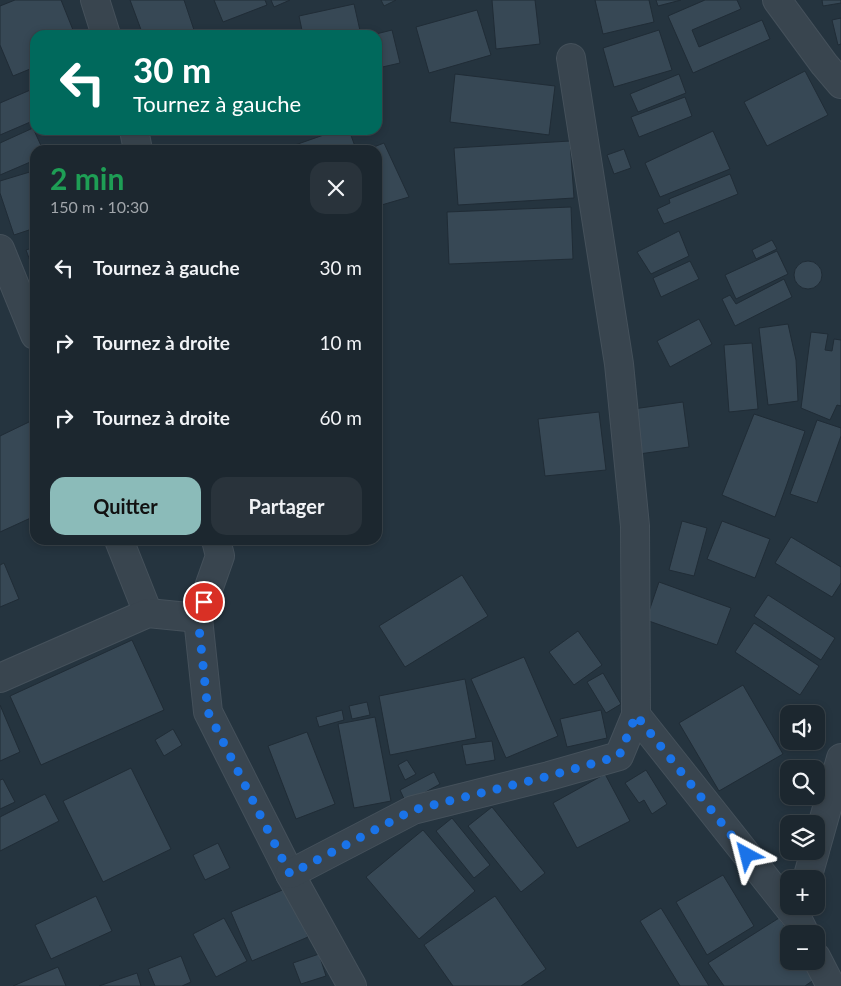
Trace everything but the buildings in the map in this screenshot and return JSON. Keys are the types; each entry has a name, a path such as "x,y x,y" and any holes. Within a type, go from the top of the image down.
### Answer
{"street":[{"path":"95,0 104,30"},
{"path":"778,0 824,64 841,84"},
{"path":"290,874 413,810 549,776 619,756 636,715 635,526 629,459 619,364 571,58"},
{"path":"0,249 30,323"},
{"path":"121,545 148,613"},
{"path":"217,545 220,556 198,618 208,712 290,874 352,986"},
{"path":"0,678 148,613 198,618"},
{"path":"636,715 800,919"},
{"path":"825,815 841,758"},
{"path":"823,970 831,986"}],"route":[{"path":"204,602 198,618 208,712 290,874 413,810 549,776 619,756 636,715 747,855"}]}
